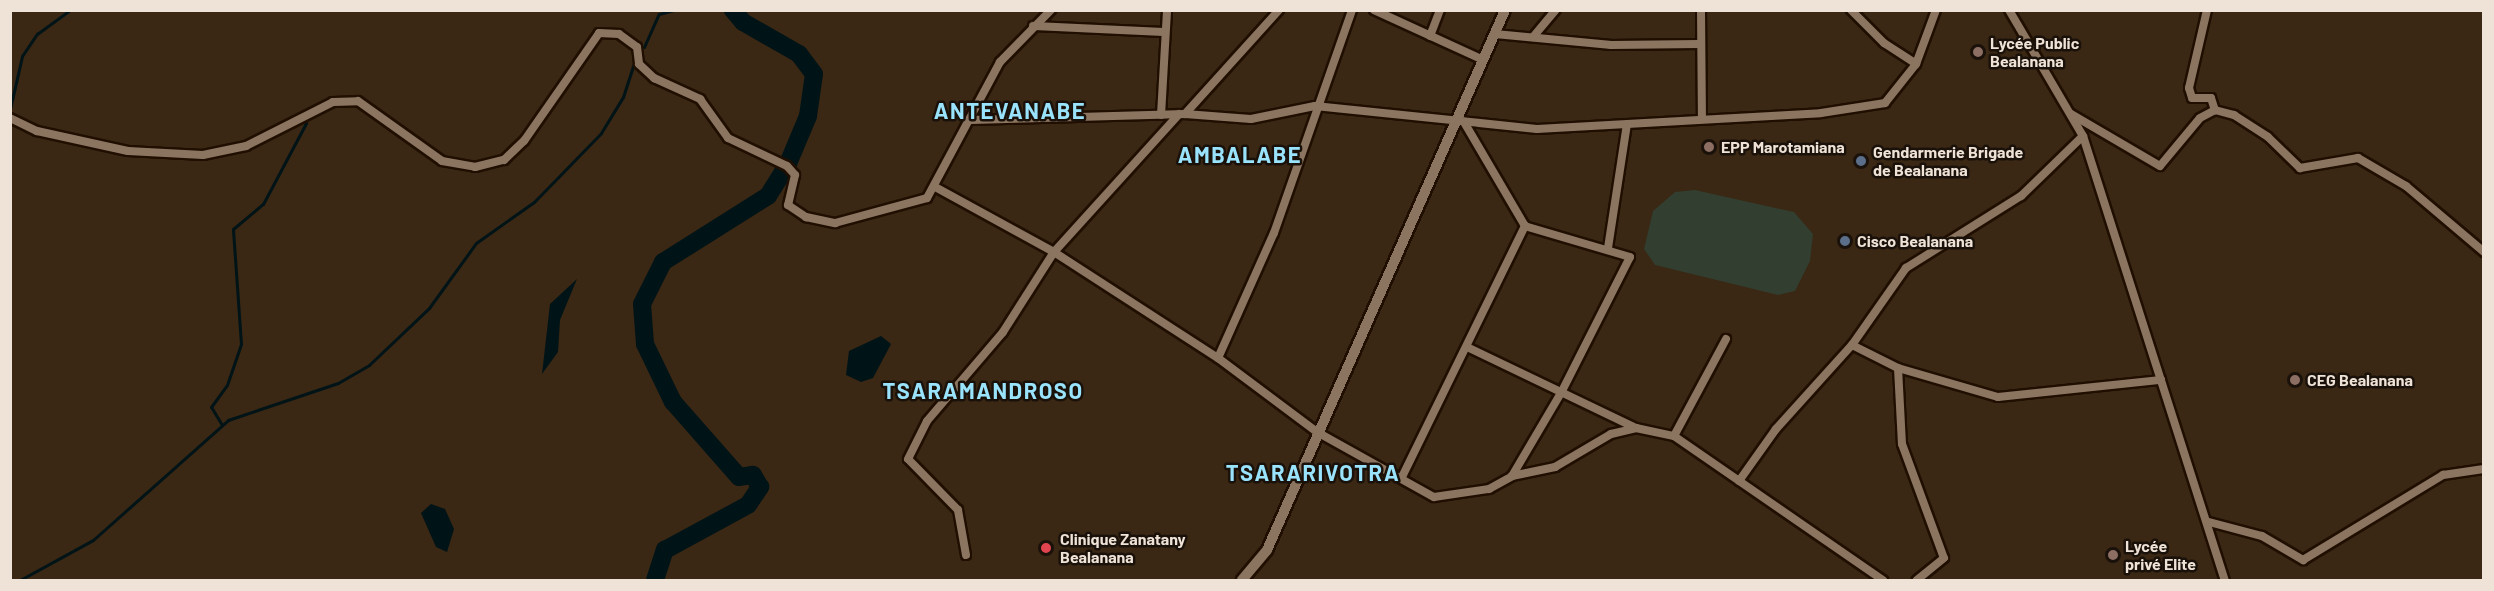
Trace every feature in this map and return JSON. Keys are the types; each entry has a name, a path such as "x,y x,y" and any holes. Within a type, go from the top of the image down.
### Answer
{"street":[{"path":"10,118 37,131 128,152 203,155 246,146 333,102 358,101 442,161 475,167 504,160 524,141 599,33 619,34 637,47 639,64 669,87 700,99 728,138 788,166 795,175 788,205 806,217 835,223 927,198 937,188 1000,62 1051,10"},
{"path":"1161,115 1167,10"},
{"path":"966,555 958,510 908,459 927,421 1003,332 1054,252 1279,10"},
{"path":"1218,358 1274,233 1314,106 1352,10"},
{"path":"1374,10 1483,60"},
{"path":"1430,36 1440,10"},
{"path":"1242,580 1267,550 1317,432 1461,120 1483,60 1505,10"},
{"path":"1533,37 1556,10"},
{"path":"1701,10 1699,44 1702,119"},
{"path":"1851,10 1884,43 1916,64"},
{"path":"971,120 1182,114 1251,119 1314,106 1537,129 1821,113 1885,102 1916,64 1936,10"},
{"path":"2009,10 2083,136 2209,522 2225,580"},
{"path":"2207,10 2188,88 2192,98 2211,98 2215,110 2256,128 2300,168 2358,158 2406,186 2484,252"},
{"path":"1033,26 1165,32"},
{"path":"1495,34 1611,45 1699,44"},
{"path":"2071,114 2160,166 2200,118 2215,110"},
{"path":"1461,120 1525,226 1608,248 1630,257 1562,391 1512,476"},
{"path":"1608,248 1627,124"},
{"path":"1739,481 1776,429 1852,345 1906,268 2021,196 2083,136"},
{"path":"937,188 1054,252 1218,358 1317,432 1402,477 1434,497 1489,489 1512,476 1555,467 1611,434 1636,428"},
{"path":"1402,477 1525,226"},
{"path":"1674,436 1726,339"},
{"path":"1852,345 1898,368 1998,397 2161,380"},
{"path":"1467,347 1636,428 1674,436 1883,580"},
{"path":"1898,368 1902,444 1944,558 1917,580"},
{"path":"2209,522 2262,536 2303,560 2443,475 2484,469"}],"green space":[{"path":"1695,190 1794,212 1813,234 1810,261 1795,291 1778,295 1655,265 1644,249 1653,211 1675,192"}],"shaded area":[{"path":"577,279 560,320 558,352 542,374 550,304"},
{"path":"881,336 891,344 873,378 861,382 846,375 849,351"},
{"path":"431,504 445,509 454,529 447,552 436,547 421,513"}],"waterway":[{"path":"10,109 22,56 37,34 70,10"},
{"path":"644,47 659,14 674,10"},
{"path":"655,580 665,550 748,505 760,487 753,475 739,477 673,402 645,344 642,304 663,262 768,196 787,166 808,116 814,74 799,54 743,22 733,10"},
{"path":"20,580 93,540 228,420 338,383 369,365 429,308 476,243 534,202 601,133 623,97 634,63"},
{"path":"222,425 211,407 227,385 241,344 233,229 263,204 306,123"}],"place":[{"name":"Lycée Public Bealanana","path":"1978,52"},
{"name":"EPP Marotamiana","path":"1709,147"},
{"name":"Gendarmerie Brigade de Bealanana","path":"1861,161"},
{"name":"Cisco Bealanana","path":"1845,241"},
{"name":"CEG Bealanana","path":"2295,380"},
{"name":"Clinique Zanatany Bealanana","path":"1046,548"},
{"name":"Lycée privé Elite","path":"2113,555"}],"district":[{"name":"ANTEVANABE","path":"1010,111"},
{"name":"AMBALABE","path":"1240,155"},
{"name":"TSARAMANDROSO","path":"983,391"},
{"name":"TSARARIVOTRA","path":"1313,473"}]}
